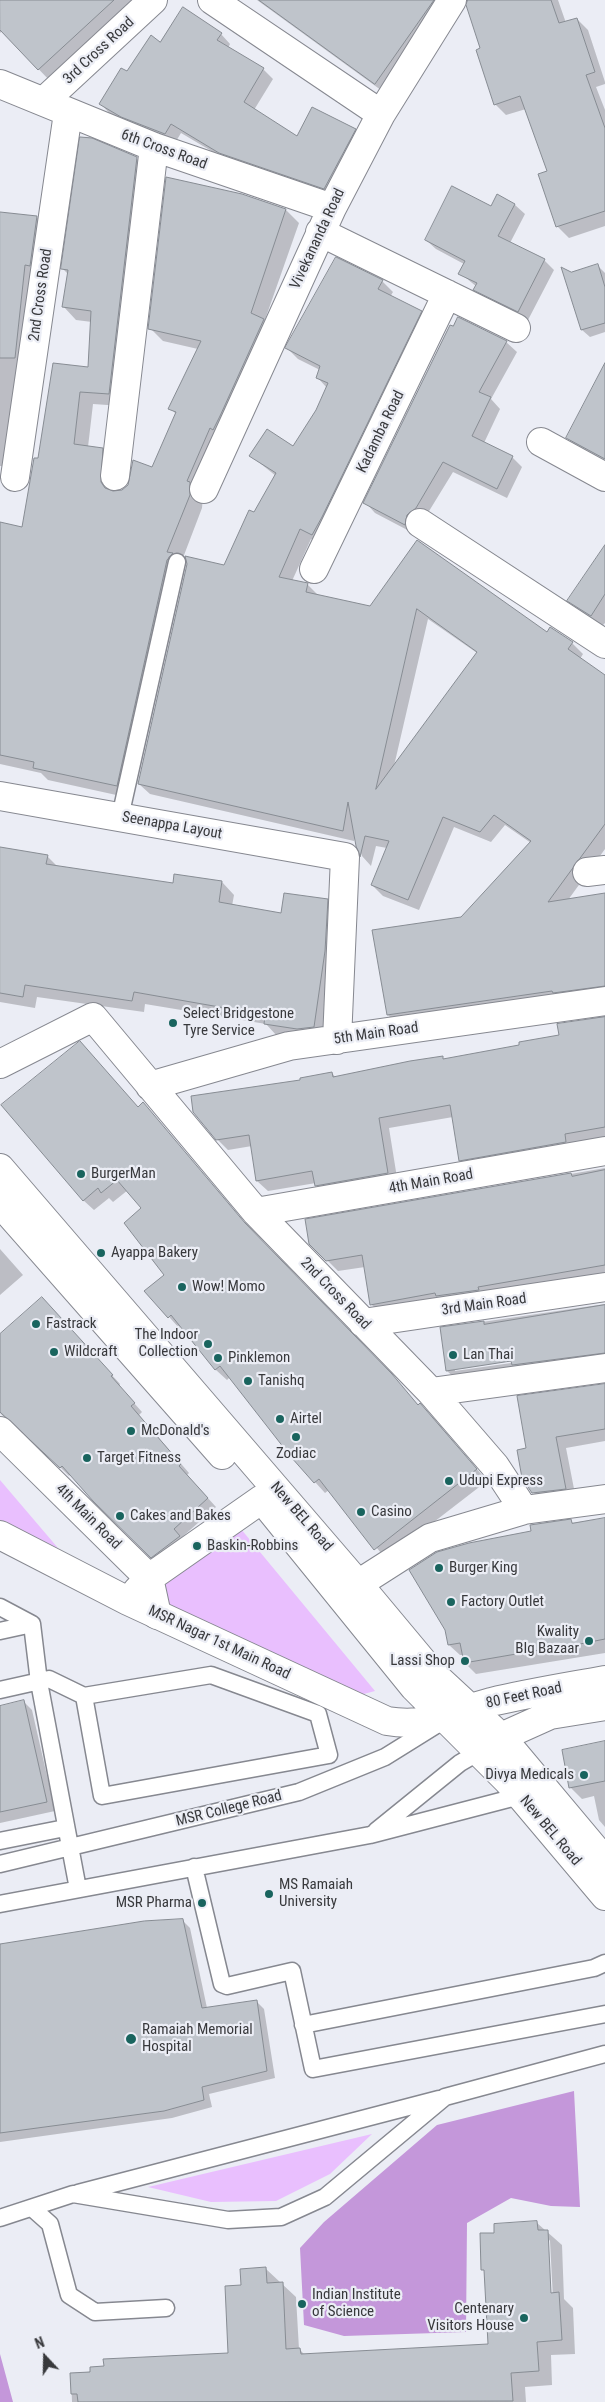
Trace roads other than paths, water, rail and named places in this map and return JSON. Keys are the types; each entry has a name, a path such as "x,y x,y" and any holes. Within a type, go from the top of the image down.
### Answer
{"street":[{"name":"3rd Cross Road","path":"56,107 154,0"},
{"path":"212,0 382,114"},
{"name":"Vivekananda Road","path":"204,489 332,208 382,114 452,0"},
{"name":"6th Cross Road","path":"0,84 154,147 332,208"},
{"name":"2nd Cross Road","path":"15,477 56,107"},
{"path":"115,476 154,147"},
{"path":"320,232 516,328"},
{"name":"Kadamba Road","path":"314,569 447,294"},
{"path":"541,442 605,477"},
{"path":"420,523 605,644"},
{"name":"Seenappa Layout","path":"0,796 345,856 337,1040"},
{"name":"5th Main Road","path":"150,1086 290,1046 605,1001"},
{"name":"2nd Cross Road","path":"0,1064 93,1017 256,1212 431,1392 495,1466 524,1510"},
{"name":"4th Main Road","path":"256,1212 605,1151"},
{"name":"New BEL Road","path":"0,1168 358,1584 434,1675 457,1713"},
{"name":"New BEL Road","path":"0,1203 262,1499 414,1687 457,1713 490,1744 605,1862"},
{"name":"3rd Main Road","path":"363,1323 605,1287"},
{"path":"431,1392 605,1368"},
{"name":"4th Main Road","path":"0,1431 149,1578"},
{"path":"128,1601 149,1578 262,1499"},
{"path":"358,1584 430,1538 524,1510 605,1499"},
{"name":"MSR Nagar 1st Main Road","path":"0,1535 128,1601 387,1722 419,1722 457,1713"},
{"path":"149,1578 157,1615"},
{"name":"80 Feet Road","path":"457,1713 605,1680"},
{"name":"80 Feet Road","path":"490,1744 550,1715 605,1706"},
{"name":"New BEL Road","path":"490,1744 520,1796 605,1896"}],"lane":[{"path":"120,817 177,562"},
{"path":"0,1607 32,1624"},
{"path":"0,1631 32,1624"},
{"path":"32,1624 39,1682 68,1849 78,1889"},
{"path":"0,1690 49,1679 84,1696 211,1675 318,1714 329,1755 102,1796 84,1696"},
{"name":"MSR College Road","path":"0,1864 299,1792 385,1757 457,1713"},
{"path":"370,1835 460,1764 490,1744"},
{"path":"0,1904 370,1835 520,1796"},
{"path":"0,1842 65,1828"},
{"path":"194,1867 222,1984 227,1986 292,1971 313,2070 605,2014"},
{"path":"303,2025 594,1968 605,1963"},
{"path":"0,2218 73,2194 445,2098 605,2054"},
{"path":"73,2194 228,2220 281,2216 325,2197 445,2098"},
{"path":"32,2208 50,2224 69,2295 95,2312 166,2308"}],"place":[{"name":"Select Bridgestone Tyre Service","path":"173,1023"},
{"name":"BurgerMan","path":"81,1174"},
{"name":"Ayappa Bakery","path":"101,1253"},
{"name":"Wow! Momo","path":"182,1287"},
{"name":"Fastrack","path":"36,1324"},
{"name":"The Indoor Collection","path":"208,1344"},
{"name":"Wildcraft","path":"54,1352"},
{"name":"Lan Thai","path":"453,1355"},
{"name":"Pinklemon","path":"218,1358"},
{"name":"Tanishq","path":"248,1381"},
{"name":"Airtel","path":"280,1419"},
{"name":"McDonald's","path":"131,1431"},
{"name":"Zodiac","path":"296,1437"},
{"name":"Target Fitness","path":"87,1458"},
{"name":"Udupi Express","path":"449,1481"},
{"name":"Casino","path":"361,1512"},
{"name":"Cakes and Bakes","path":"120,1516"},
{"name":"Baskin-Robbins","path":"197,1546"},
{"name":"Burger King","path":"439,1568"},
{"name":"Factory Outlet","path":"451,1602"},
{"name":"Kwality BIg Bazaar","path":"589,1641"},
{"name":"Lassi Shop","path":"465,1661"},
{"name":"Divya Medicals","path":"584,1775"},
{"name":"MS Ramaiah University","path":"269,1894"},
{"name":"MSR Pharma","path":"202,1903"},
{"name":"Ramaiah Memorial Hospital","path":"131,2039"},
{"name":"Indian Institute of Science","path":"302,2304"},
{"name":"Centenary Visitors House","path":"524,2318"}]}
